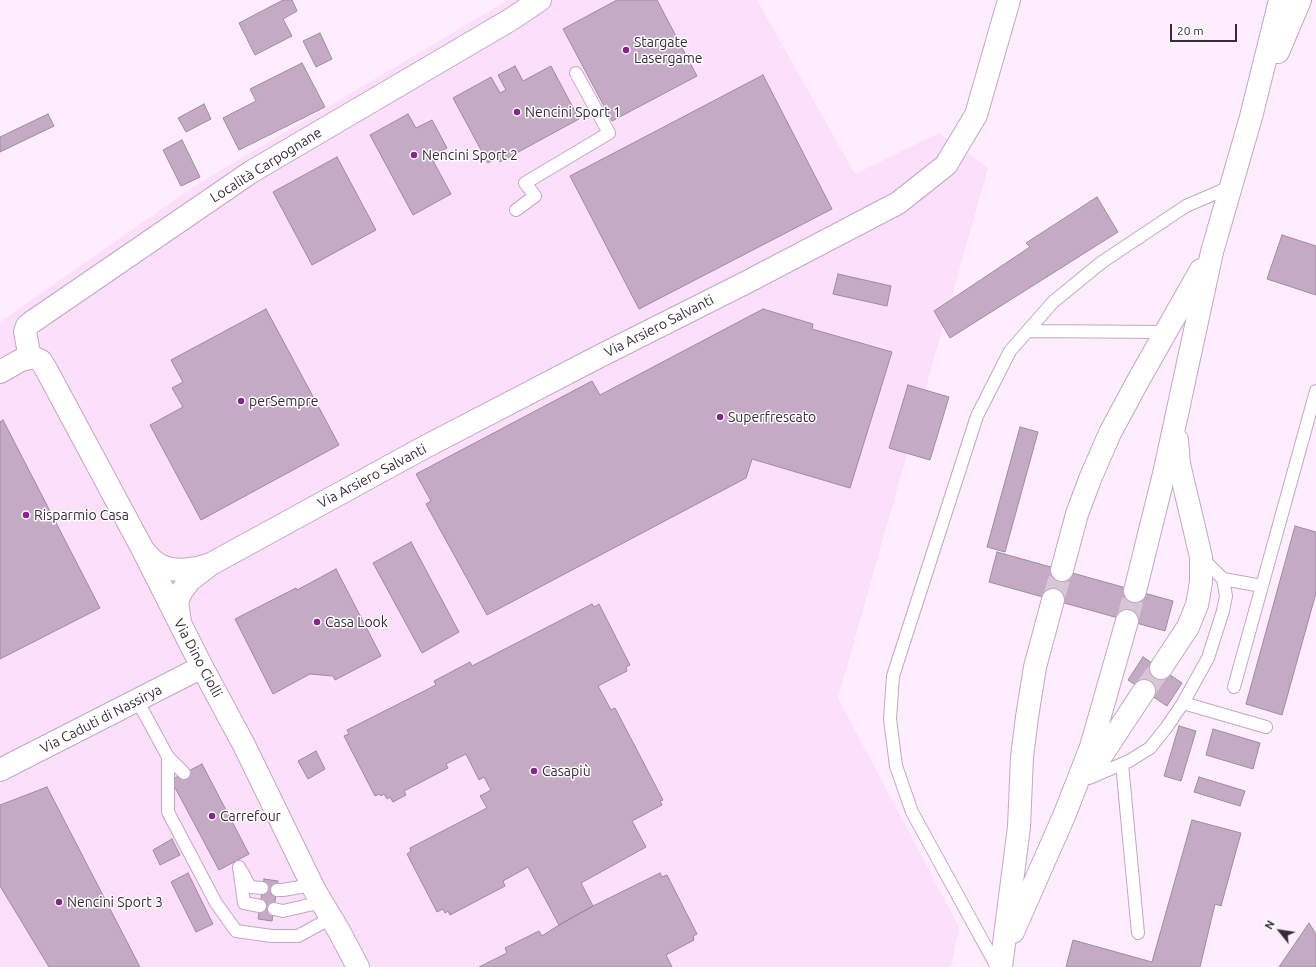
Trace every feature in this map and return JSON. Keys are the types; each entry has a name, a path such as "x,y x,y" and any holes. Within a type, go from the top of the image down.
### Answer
{"main road":[{"name":"Località Carpognane","path":"30,358 25,332 27,326 32,322 251,172 510,20 540,0"},
{"name":"Via Arsiero Salvanti","path":"180,625 178,602 181,592 190,580 211,564 423,448 898,203 946,165 976,115 1009,0"},
{"path":"1135,591 1175,423 1212,252 1251,117 1280,0"},
{"path":"1251,117 1300,0"},
{"path":"1062,570 1077,514 1110,433 1212,252"},
{"path":"0,372 21,360 30,358"},
{"name":"Via Dino Ciolli","path":"30,358 35,358 41,361 46,369 142,548 180,625 244,745 322,902 358,967"},
{"path":"1161,668 1188,627 1197,605 1201,582 1201,557 1179,464 1175,423"},
{"name":"Via Arsiero Salvanti","path":"142,548 152,560 161,566 170,569 182,570 198,568 211,564"},
{"path":"1001,962 1019,827 1022,757 1027,717 1035,667 1053,600"},
{"path":"1001,962 1064,816 1098,726 1127,621"},
{"name":"Via Caduti di Nassirya","path":"0,770 202,667"},
{"path":"1064,816 1086,779 1144,691"}],"lane":[{"path":"516,210 535,196 525,183 609,133 576,73"},
{"path":"1001,962 912,812 896,766 890,719 893,676 976,416 1010,351 1053,302 1102,262 1186,206 1230,187"},
{"path":"1028,331 1166,332"},
{"path":"1234,687 1316,391"},
{"path":"1201,557 1223,579 1262,586"},
{"path":"1086,779 1122,764 1150,748 1166,728 1183,703 1208,658 1223,611 1226,596 1223,579"},
{"path":"137,700 168,757 184,773"},
{"path":"1183,703 1266,727"},
{"path":"168,757 168,812 216,904 236,931 272,936 298,936 322,902"},
{"path":"1122,764 1138,933"},
{"path":"260,906 244,903 238,864 250,887 262,888"},
{"path":"277,890 283,890 322,902"},
{"path":"274,909 283,910 322,902"}],"shaded area":[{"path":"508,0 757,0 855,174 939,133 988,168 838,698 959,927 951,967 0,967 0,322 196,185"}],"building":[{"path":"283,0 292,0 297,11 283,19 292,36 255,55 239,23"},
{"path":"617,0 657,0 697,76 612,121 563,29"},
{"path":"320,33 332,59 316,67 303,41"},
{"path":"302,63 325,107 239,150 223,118 256,101 250,89"},
{"path":"515,66 523,81 551,66 579,119 500,162 498,157 488,163 453,98 491,77 500,93 506,90 498,75"},
{"path":"763,75 832,209 639,309 570,176"},
{"path":"204,104 211,119 186,132 178,118"},
{"path":"48,114 54,126 0,152 0,137"},
{"path":"408,114 416,128 432,120 447,148 431,157 451,194 413,215 370,135"},
{"path":"182,140 200,177 181,186 163,150"},
{"path":"337,157 376,230 312,265 273,192"},
{"path":"1097,197 1118,232 950,338 934,311 1030,247 1026,243"},
{"path":"1282,235 1316,246 1316,295 1267,279"},
{"path":"838,274 891,286 887,306 833,294"},
{"path":"266,309 339,445 201,520 150,425 183,407 172,388 183,382 171,360"},
{"path":"763,309 813,324 812,329 892,352 850,488 752,459 746,478 487,615 426,504 431,501 416,474 592,381 600,395"},
{"path":"908,385 949,397 930,460 889,448"},
{"name":"Risparmio Casa","path":"3,420 100,608 0,659 0,422"},
{"path":"1020,427 1038,432 1005,552 987,547"},
{"path":"1295,526 1316,532 1316,593 1282,715 1246,704"},
{"path":"411,542 459,632 422,653 373,563"},
{"path":"997,552 1173,601 1165,631 989,582"},
{"path":"336,569 381,656 335,680 333,676 310,674 273,694 235,619 296,588 297,590"},
{"path":"592,604 594,607 599,604 630,665 626,667 627,671 598,686 611,710 615,708 663,800 660,801 662,805 632,821 646,847 581,883 593,906 559,925 528,867 503,881 505,886 450,915 448,911 445,913 443,909 437,912 407,854 411,851 410,848 487,808 480,796 491,790 484,777 479,780 466,754 446,764 448,768 404,791 406,795 393,802 390,797 387,799 384,794 381,796 379,794 375,796 344,736 349,734 347,730 436,685 434,681 470,662 472,666"},
{"path":"1143,657 1182,683 1167,706 1128,680"},
{"path":"1179,726 1196,731 1181,781 1164,776"},
{"path":"1213,729 1260,743 1253,769 1206,755"},
{"path":"316,751 325,769 308,779 298,761"},
{"path":"202,764 249,854 219,870 171,780"},
{"path":"1199,777 1245,791 1240,806 1194,792"},
{"path":"47,787 140,967 49,967 0,886 0,805"},
{"path":"1192,820 1241,833 1221,906 1215,904 1200,967 1066,967 1073,940 1152,962"},
{"path":"172,839 180,855 160,865 153,850"},
{"path":"188,873 213,924 196,932 171,882"},
{"path":"660,873 662,877 667,875 697,934 693,936 694,940 666,955 672,967 479,967 507,953 505,948 539,931 542,936 593,906"},
{"path":"264,879 278,881 272,921 258,919"},
{"path":"1309,923 1316,934 1316,967 1279,967"}],"tunnel":[{"path":"1053,600 1062,570"},
{"path":"1127,621 1135,591"},
{"path":"1144,691 1161,668"}],"place":[{"name":"Stargate Lasergame","path":"626,50"},
{"name":"Nencini Sport 1","path":"517,112"},
{"name":"Nencini Sport 2","path":"414,155"},
{"name":"perSempre","path":"241,401"},
{"name":"Superfrescato","path":"720,417"},
{"name":"Risparmio Casa","path":"26,515"},
{"name":"Casa Look","path":"317,622"},
{"name":"Casapiù","path":"534,771"},
{"name":"Carrefour","path":"212,816"},
{"name":"Nencini Sport 3","path":"59,902"}]}
